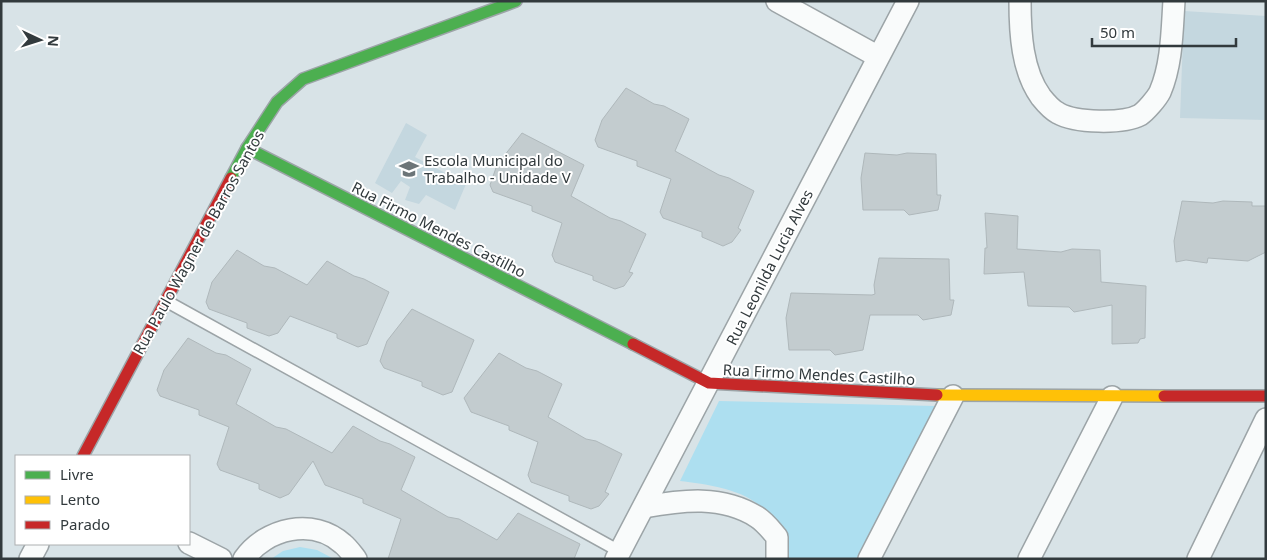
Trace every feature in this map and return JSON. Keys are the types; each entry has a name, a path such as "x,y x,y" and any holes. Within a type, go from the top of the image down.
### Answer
{"street":[{"name":"Rua Paulo Wagner de Barros Santos","path":"84,455 164,300 247,148 277,102 303,79 516,1"},
{"path":"777,1 877,56"},
{"name":"Rua Leonilda Lucia Alves","path":"618,555 877,56 908,1"},
{"path":"1020,1 1020,28 1028,73 1041,97 1058,113 1079,119 1124,121 1141,114 1159,93 1166,70 1172,37 1174,1"},
{"name":"Rua Firmo Mendes Castilho","path":"247,148 708,383 953,396 1266,396"},
{"path":"869,559 953,396"},
{"path":"1029,559 1112,397"},
{"path":"1198,559 1266,419"},
{"path":"644,507 704,500 732,505 759,518 776,537 777,559"},
{"path":"244,559 252,548 273,534 296,528 321,532 342,543 356,559"},
{"path":"190,544 221,559"},
{"path":"30,559 37,545"}],"lane":[{"path":"164,300 618,555"}],"shaded area":[{"path":"1184,11 1266,16 1266,120 1180,118"},
{"name":"Escola Municipal do Trabalho - Unidade V","path":"406,123 427,135 415,157 466,184 455,210 426,195 419,204 405,200 410,187 401,181 392,193 375,183"},
{"path":"719,401 936,406 856,559 787,559 770,521 756,503 736,492 680,481"},
{"path":"300,547 317,550 334,559 271,559 283,551"}],"building":[{"path":"626,88 654,104 664,106 689,119 675,151 719,175 754,191 738,228 741,230 732,242 723,246 702,237 702,232 663,218 660,212 671,179 637,166 637,161 598,147 595,140 602,120"},
{"path":"522,133 584,165 571,196 610,218 621,221 646,234 629,272 633,273 624,286 615,289 593,280 593,276 555,262 552,255 562,223 532,211 532,206 493,192 490,185 497,165"},
{"path":"865,153 897,155 907,153 936,154 937,195 941,195 938,210 909,215 904,210 863,210 861,178"},
{"path":"1182,201 1213,203 1223,201 1252,202 1252,206 1266,206 1266,252 1248,261 1208,258 1207,263 1186,260 1176,262 1174,241"},
{"path":"985,213 1018,216 1017,249 1061,252 1072,249 1100,250 1101,282 1146,286 1145,338 1140,339 1138,343 1112,344 1112,305 1074,312 1069,307 1028,306 1024,272 984,274 985,248 987,248"},
{"path":"237,250 264,266 275,268 307,285 327,261 389,292 367,344 358,347 337,338 337,334 290,316 278,333 269,336 247,328 247,323 209,309 206,302 212,282"},
{"path":"879,258 949,259 950,300 954,300 951,315 923,320 918,315 870,315 863,350 835,355 830,350 789,350 786,318 791,293 875,294 874,285"},
{"path":"412,309 474,340 452,392 443,395 422,386 422,382 384,368 380,361 387,341"},
{"path":"188,338 216,353 226,355 251,369 236,404 276,427 286,429 332,453 353,426 415,457 401,490 448,517 459,519 497,540 518,513 580,544 574,559 388,559 401,519 363,503 363,499 325,485 313,461 289,494 280,498 259,489 259,484 220,470 217,464 229,427 199,415 199,410 160,396 157,390 164,370"},
{"path":"499,353 526,368 537,371 562,384 548,417 586,439 596,441 622,454 605,492 609,494 599,506 591,509 569,501 569,496 531,482 528,475 538,442 509,430 509,426 471,412 464,398"}],"traffic: fast":[{"path":"231,178 247,148 277,102 303,79 516,1"},
{"path":"247,148 633,344"}],"traffic: slow":[{"path":"937,395 1164,396"}],"traffic: jam":[{"path":"84,455 231,178"},
{"path":"633,344 709,383 937,395"},
{"path":"1164,396 1266,396"}],"place":[{"name":"Escola Municipal do Trabalho - Unidade V","path":"409,169"}]}
